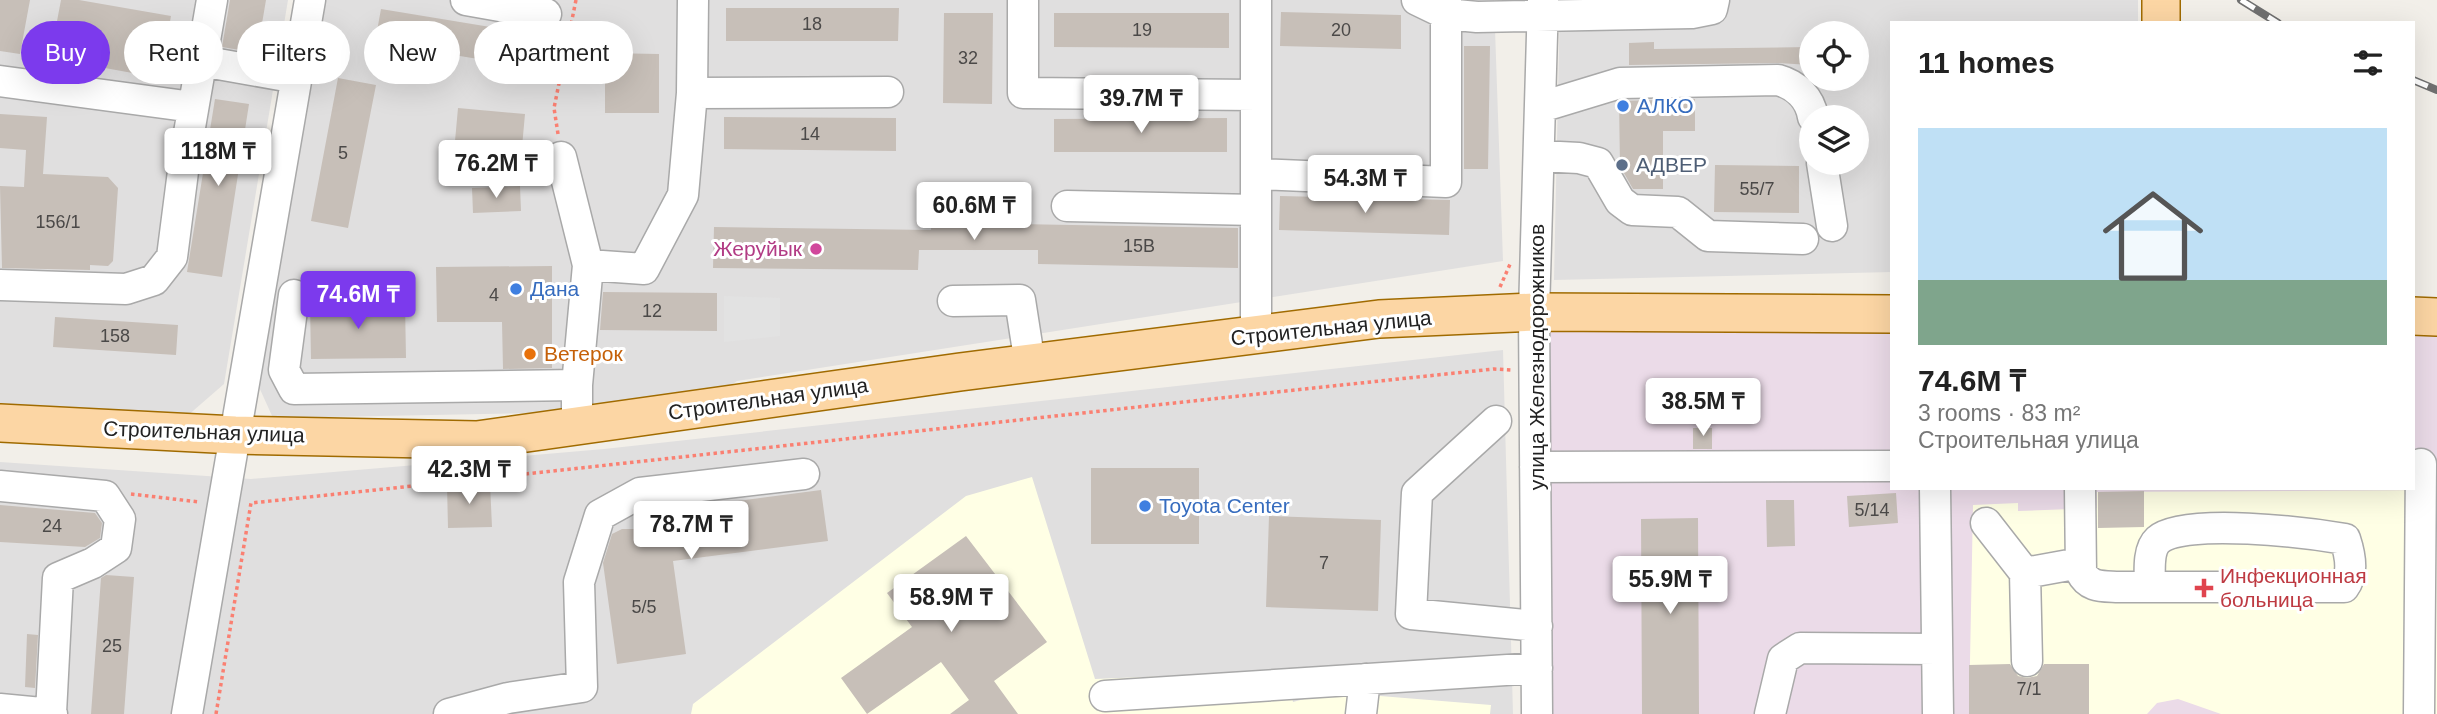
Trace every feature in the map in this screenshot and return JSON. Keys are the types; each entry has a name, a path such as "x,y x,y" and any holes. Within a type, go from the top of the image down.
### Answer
{"main road":[{"path":"2161,0 2161,21"},
{"name":"Строительная улица","path":"0,423 235,435 477,440 1379,319 1534,312 1890,314"},
{"path":"2415,316 2437,317"}],"street":[{"path":"208,21 212,0"},
{"path":"306,21 310,0"},
{"path":"466,0 546,14"},
{"path":"588,265 644,269 683,195 692,93 693,0"},
{"path":"1023,0 1023,93 1256,95"},
{"path":"1256,0 1256,335"},
{"path":"1417,0 1477,17 1543,8 1700,12 1712,9 1714,0"},
{"path":"1256,174 1446,182 1446,7"},
{"name":"улица Железнодорожников","path":"1537,714 1534,312 1543,8"},
{"path":"1541,107 1620,83 1778,80 1793,84 1808,105"},
{"path":"0,81 193,107"},
{"path":"0,285 126,289 154,280 172,257 197,84"},
{"path":"187,714 296,84"},
{"path":"692,93 888,92"},
{"path":"1540,156 1579,158 1598,163 1620,201 1632,210 1678,212 1708,236 1803,239"},
{"path":"561,157 588,265 577,385 577,426"},
{"path":"1824,175 1832,226"},
{"path":"1067,206 1256,210"},
{"path":"294,295 284,370 294,389 577,385"},
{"path":"953,301 1020,300 1030,364"},
{"path":"1496,421 1417,493 1411,614 1537,626"},
{"path":"2419,714 2424,464"},
{"path":"1535,467 1890,466"},
{"path":"449,714 509,698 582,687 579,582 600,516 640,493 804,474"},
{"path":"0,486 105,496 120,519 116,548 93,563 58,578 52,713 0,709"},
{"path":"1935,490 1938,714"},
{"path":"2080,490 2080,563 2085,580 2095,586 2150,587 2344,587 2350,580 2350,552 2345,539 2312,533 2190,528 2158,540 2152,549 2150,587"},
{"path":"1986,523 2025,573 2027,660"},
{"path":"2025,573 2080,563"},
{"path":"1770,714 1783,659 1800,648 1937,649"},
{"path":"1105,696 1537,668"},
{"path":"1360,714 1365,679"}],"path":[{"path":"561,157 554,108 576,0"},
{"path":"216,714 251,503 1494,369"}],"shaded area":[{"path":"0,0 288,0 284,21 237,21 237,84 274,84 224,384 186,417 0,403"},
{"path":"321,0 1494,0 1503,261 737,381 711,398 593,412 273,418 254,376 306,84 350,84 350,21 317,21"},
{"path":"1560,0 2138,0 2138,21 1890,21 1890,272 1554,280"},
{"path":"724,296 780,298 780,336 724,342"},
{"path":"1534,312 1890,314 1890,490 2415,490 2415,316 2437,316 2437,714 1536,714"},
{"path":"1503,350 1513,714 0,714 0,462 251,479 604,449"},
{"path":"1032,477 1095,679 1287,671 1293,702 1331,692 1491,705 1490,714 691,714 693,704 966,496"},
{"name":"Инфекционная больница","path":"2437,490 2437,714 2221,714 2178,699 2157,703 2147,714 1969,714 1973,505 2018,503 2018,511 2097,508 2097,492"}],"building":[{"path":"0,0 30,0 26,21 21,21 20,54 0,51"},
{"path":"61,0 79,0 171,16 170,21 124,21 124,71 110,69 110,21 57,21"},
{"path":"230,0 266,0 262,21 237,21 237,50 223,47"},
{"path":"726,8 899,8 898,41 726,41"},
{"path":"381,9 454,21 379,21"},
{"path":"1281,12 1401,15 1401,49 1280,46"},
{"path":"944,13 993,13 992,104 943,103"},
{"path":"1054,13 1229,13 1229,48 1054,47"},
{"path":"460,22 474,24 474,58 460,56"},
{"path":"1654,42 1654,49 1799,47 1799,64 1629,65 1629,43"},
{"path":"1464,46 1490,46 1488,169 1464,169"},
{"path":"633,54 659,54 659,113 605,113 605,84 633,84"},
{"path":"350,80 376,85 348,228 311,221 337,84 350,84"},
{"path":"215,99 249,104 222,277 187,272"},
{"path":"1695,99 1695,131 1663,131 1663,189 1633,189 1620,166 1619,101"},
{"path":"458,108 525,114 522,147 455,141"},
{"path":"0,114 47,117 43,174 108,177 118,188 113,261 108,266 90,265 90,270 2,268 0,186 24,187 26,150 0,148"},
{"path":"724,117 896,118 896,151 724,149"},
{"path":"1227,118 1227,152 1054,152 1054,119"},
{"path":"1715,165 1799,166 1799,213 1714,212"},
{"path":"520,186 521,211 473,213 472,188"},
{"path":"931,194 1017,195 1017,224 1238,228 1238,268 1038,264 1038,250 919,250 918,270 713,268 714,227 931,230"},
{"path":"1280,196 1450,200 1449,235 1279,230"},
{"path":"552,266 552,368 503,369 502,322 437,322 436,267"},
{"path":"603,292 717,293 717,331 600,330"},
{"path":"405,303 406,358 311,359 310,305"},
{"path":"55,317 178,325 176,355 53,347"},
{"path":"1693,428 1712,428 1712,449 1693,449"},
{"name":"Toyota Center","path":"1091,468 1199,468 1199,544 1091,544"},
{"path":"490,483 492,527 448,528 447,485"},
{"path":"821,490 828,541 673,561 686,654 617,664 603,563 612,534 622,529 640,529 639,514"},
{"path":"2144,491 2144,527 2098,528 2098,492"},
{"path":"1896,493 1898,523 1849,527 1847,496"},
{"path":"1766,500 1794,500 1795,546 1767,547"},
{"path":"0,505 95,513 102,523 100,538 85,547 0,542"},
{"path":"1269,516 1381,520 1378,611 1266,607"},
{"path":"1698,518 1699,714 1642,714 1641,519"},
{"path":"966,536 1047,642 994,681 1018,714 950,714 969,700 941,662 867,714 841,678 912,627 887,593"},
{"path":"106,575 134,577 124,714 91,714 101,578"},
{"path":"27,634 38,635 35,688 25,687"},
{"path":"2010,664 2018,676 2027,678 2037,676 2044,664 2089,664 2089,714 1969,714 1969,665"}],"railway":[{"path":"2241,0 2275,21"},
{"path":"2415,81 2437,90"}],"place":[{"name":"АЛКО","path":"1623,106"},
{"name":"АДВЕР","path":"1622,165"},
{"name":"Жеруйык","path":"816,249"},
{"name":"Дана","path":"516,289"},
{"name":"Ветерок","path":"530,354"},
{"name":"Toyota Center","path":"1145,506"},
{"name":"Инфекционная больница","path":"2204,588"}]}
